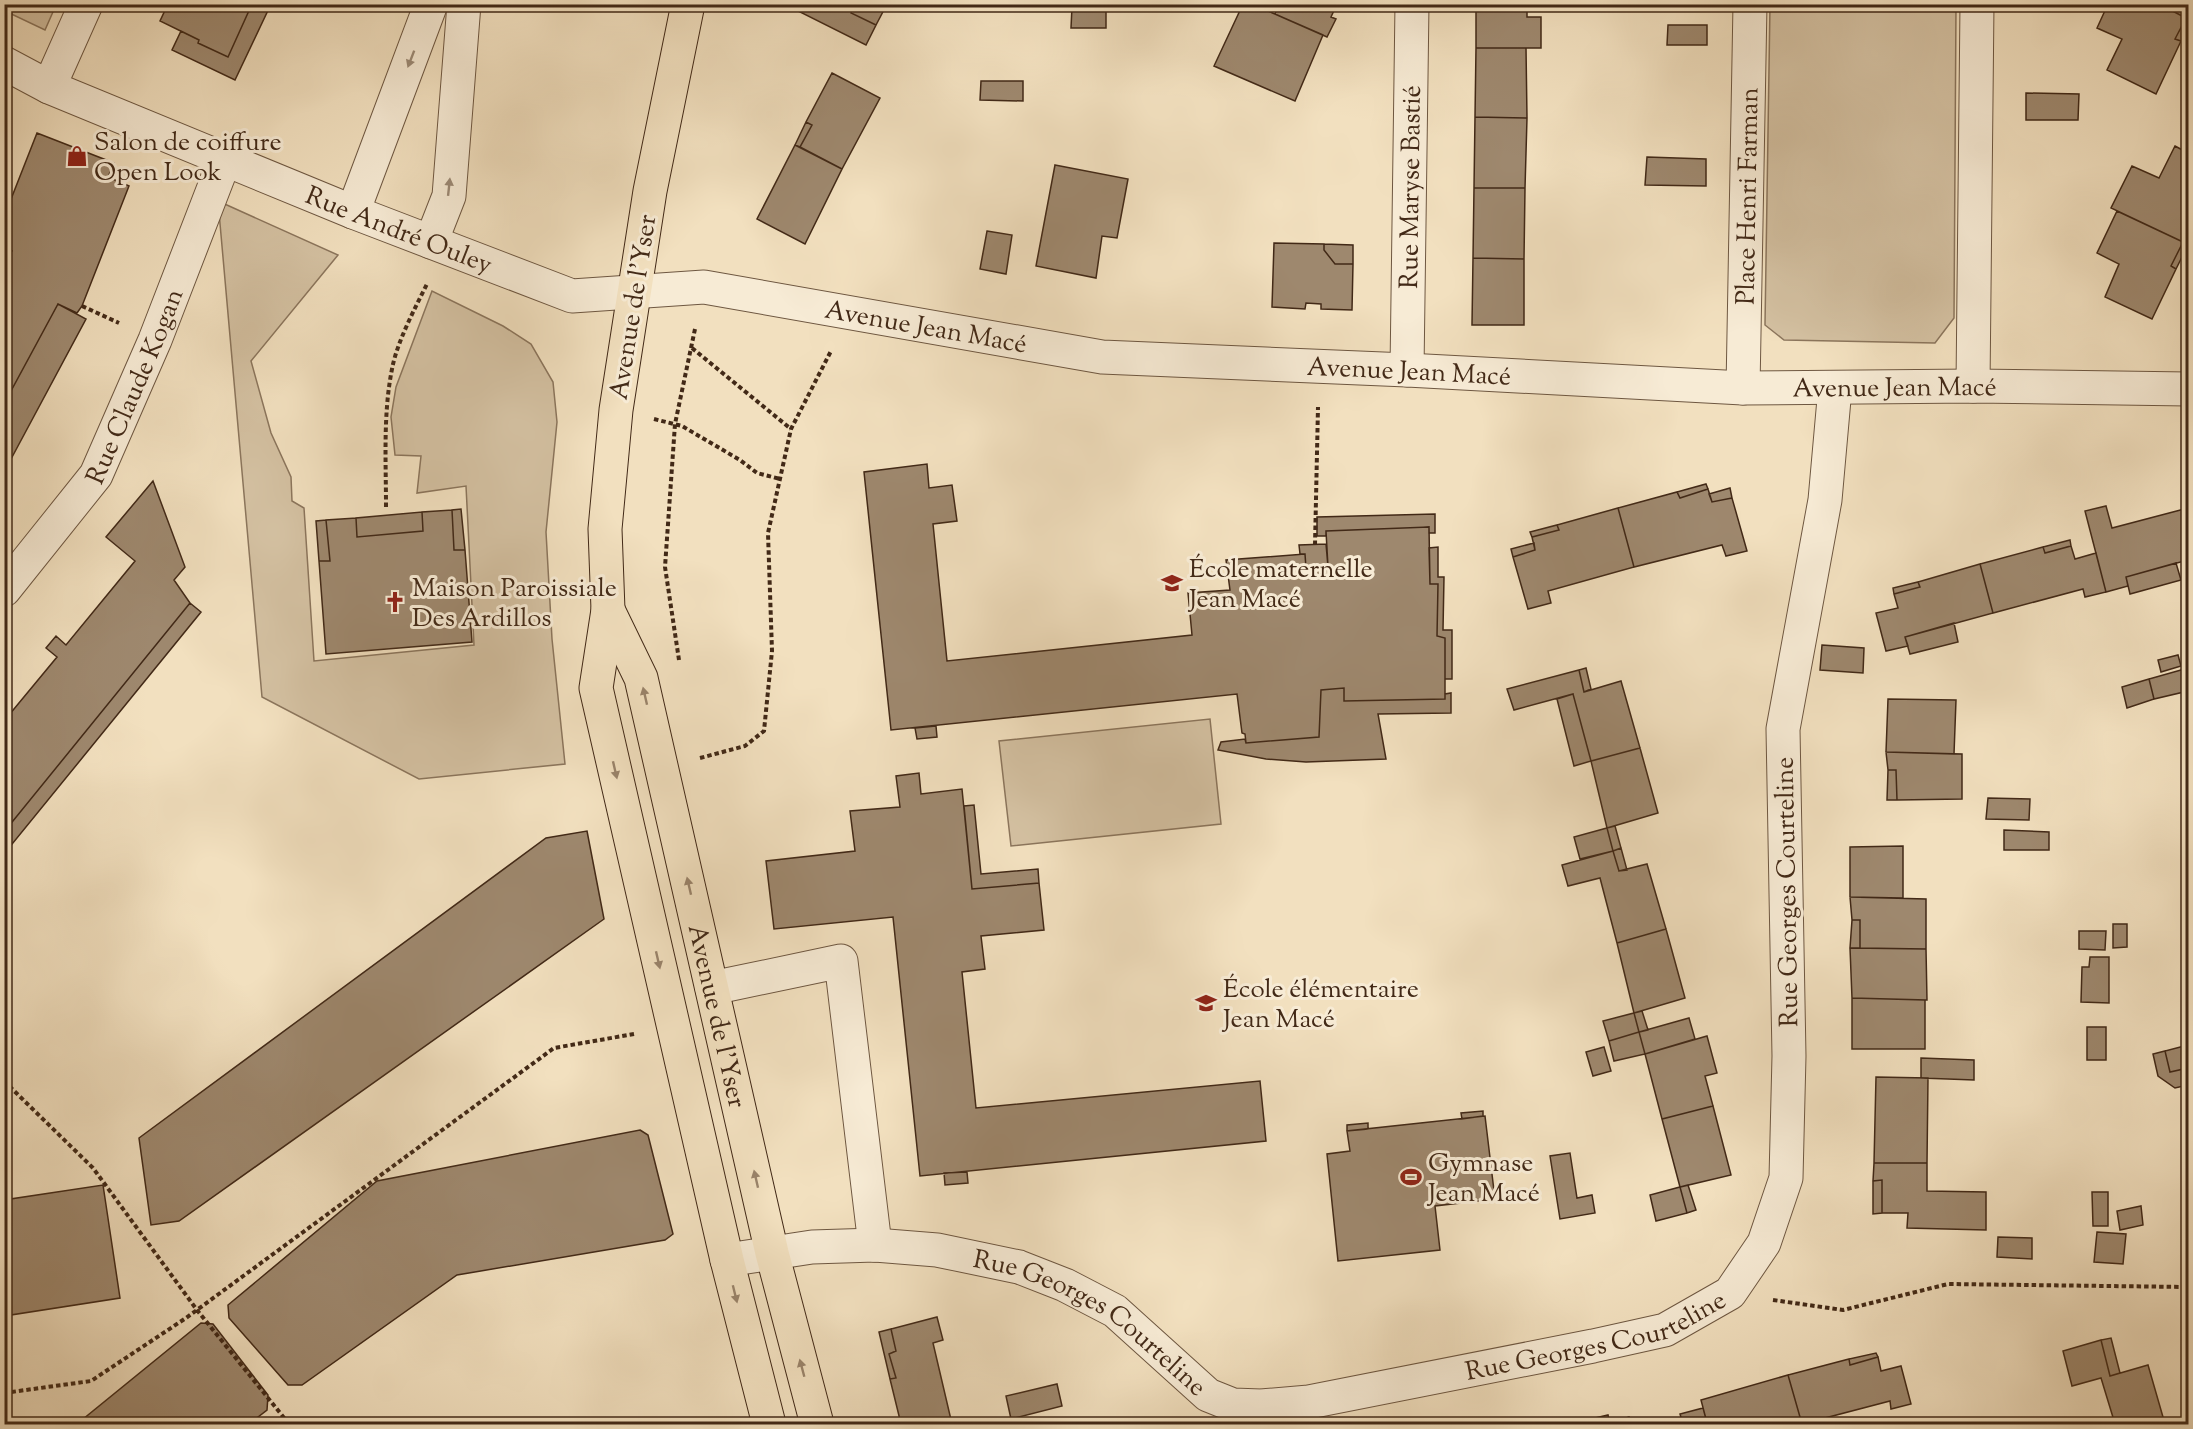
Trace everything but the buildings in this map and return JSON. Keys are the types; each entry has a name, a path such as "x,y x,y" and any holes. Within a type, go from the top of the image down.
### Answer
{"main road":[{"name":"Avenue de l'Yser","path":"687,5 650,191 616,410 605,529 608,610 596,688 727,1260 769,1425"},
{"name":"Avenue de l'Yser","path":"608,610 641,678 772,1253 817,1425"}],"street":[{"path":"49,87 86,4"},
{"path":"353,212 431,4"},
{"path":"431,242 449,196 465,4"},
{"name":"Rue Maryse Bastié","path":"1407,370 1412,4"},
{"name":"Place Henri Farman","path":"1743,388 1750,4"},
{"path":"1973,386 1977,4"},
{"name":"Rue André Ouley","path":"4,63 49,87 353,212 572,296 634,292"},
{"name":"Rue Claude Kogan","path":"4,590 96,476 155,340 225,159"},
{"name":"Avenue Jean Macé","path":"634,292 704,287 1102,357 1743,388 1973,386 2188,389"},
{"name":"Rue Georges Courteline","path":"727,1260 813,1247 875,1245 949,1253 1019,1268 1065,1285 1114,1311 1208,1395 1233,1405 1261,1406 1309,1402 1665,1330 1730,1293 1764,1243 1786,1178 1790,1056 1783,729 1825,500 1834,388"},
{"path":"712,988 841,961 875,1245"}],"path":[{"path":"386,507 385,420 392,367 413,312 428,282"},
{"path":"680,662 665,567 675,424 704,287"},
{"path":"662,769 745,746 764,731 772,651 768,533 790,429 850,313"},
{"path":"692,347 790,429"},
{"path":"616,410 682,426 758,473 780,479"},
{"path":"1315,545 1317,440"},
{"path":"4,1393 91,1381 197,1310 554,1048 673,1027"},
{"path":"4,1081 93,1167 197,1310 289,1425"},
{"path":"1730,1293 1843,1310 1948,1284 2188,1287"}],"shaded area":[{"path":"4,5 56,5 45,30 5,11"},
{"path":"1770,5 1956,5 1954,318 1935,343 1784,340 1765,325"},
{"path":"218,201 338,255 251,361 271,433 291,477 292,501 304,508 314,661 474,645 466,486 417,493 421,456 395,455 391,417 396,387 432,291 503,326 531,344 553,382 557,422 546,532 552,639 565,764 419,779 262,697"},
{"path":"1210,719 1221,824 1011,846 999,741"}],"place":[{"name":"Salon de coiffure Open Look","path":"77,156"},
{"name":"École maternelle Jean Macé","path":"1172,583"},
{"name":"Maison Paroissiale Des Ardillos","path":"395,602"},
{"name":"École élémentaire Jean Macé","path":"1206,1003"},
{"name":"Gymnase Jean Macé","path":"1411,1177"}]}
